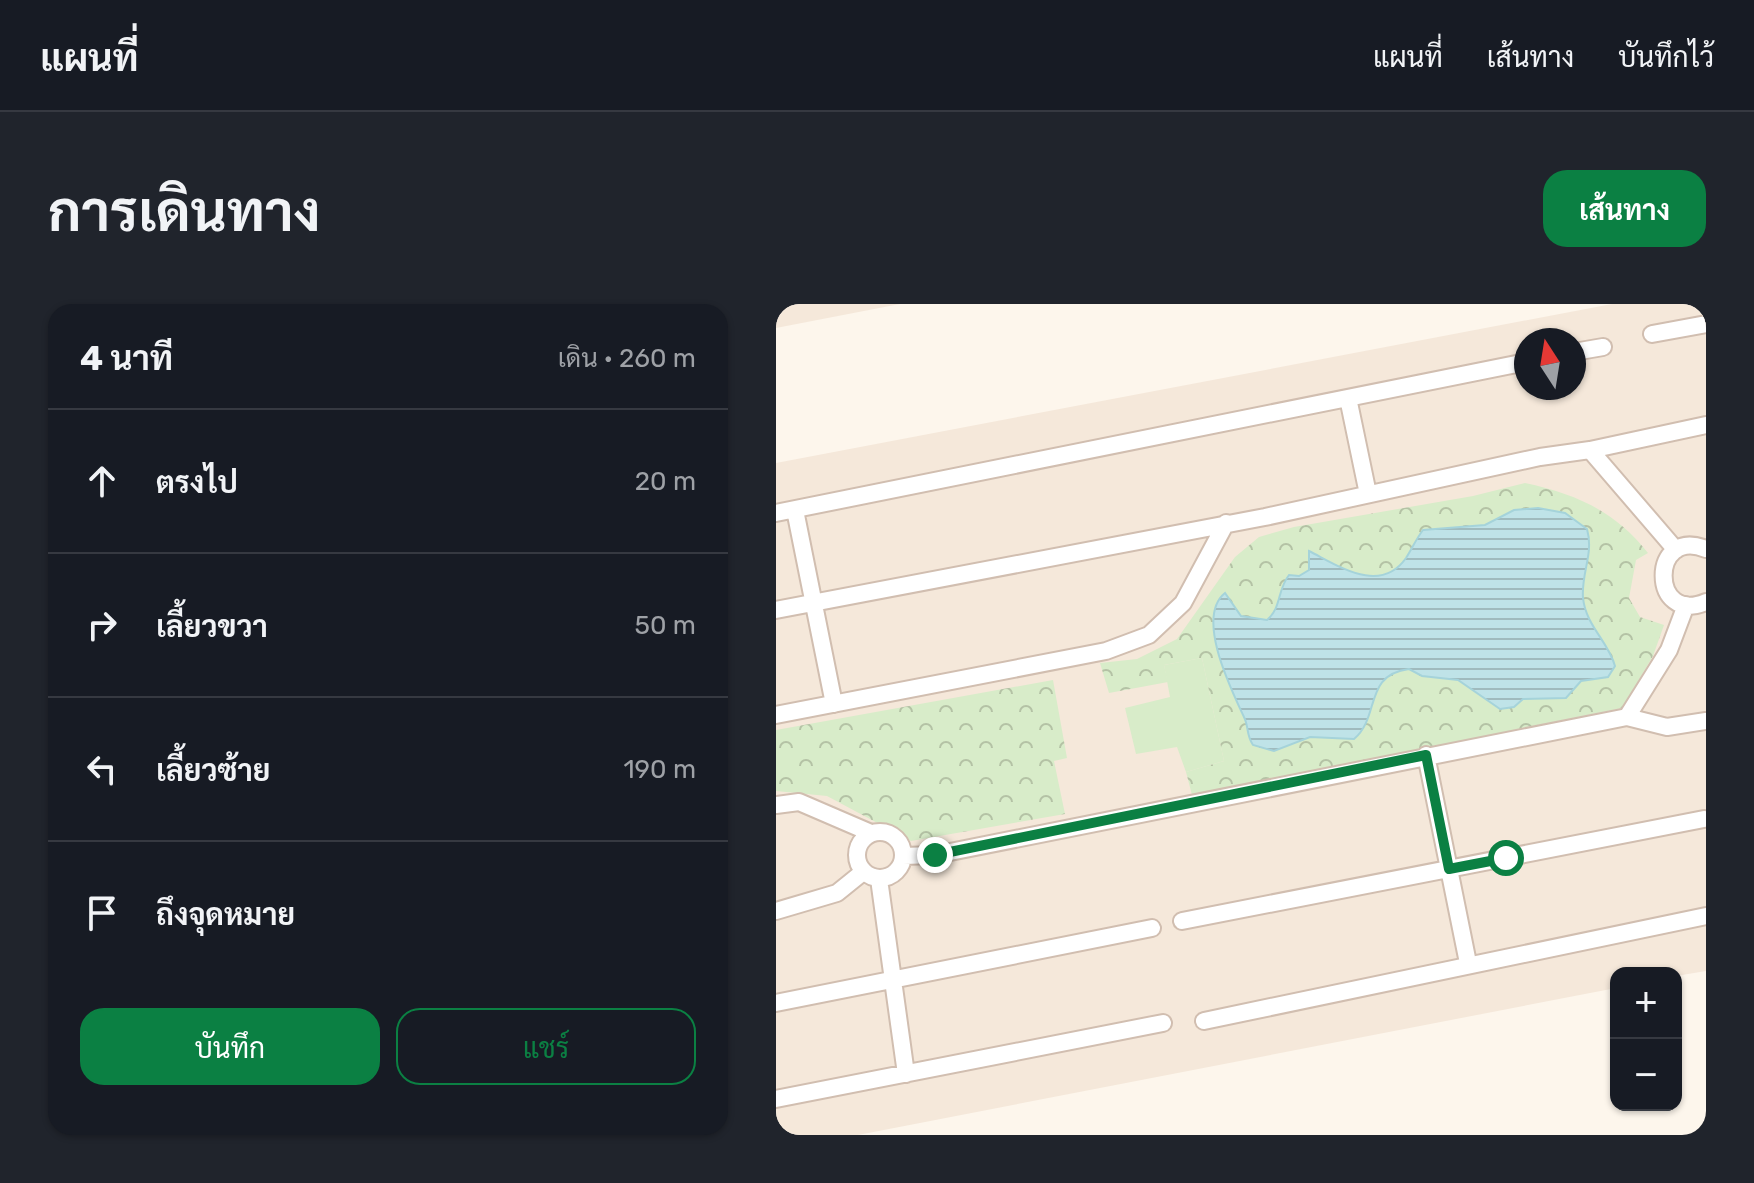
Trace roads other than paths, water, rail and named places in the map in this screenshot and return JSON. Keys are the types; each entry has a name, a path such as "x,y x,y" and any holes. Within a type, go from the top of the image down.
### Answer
{"street":[{"path":"1652,334 1706,324"},
{"path":"1586,350 1603,347"},
{"path":"776,513 1514,364"},
{"path":"1348,398 1368,494"},
{"path":"776,610 1226,523 1706,425"},
{"path":"1590,450 1676,550"},
{"path":"795,510 834,704"},
{"path":"776,715 1106,651 1149,635 1183,603 1226,523"},
{"path":"1706,549 1685,546 1676,550 1662,570 1663,582 1676,601 1686,605 1706,602"},
{"path":"1627,717 1669,650 1686,605"},
{"path":"903,856 935,855 1627,717 1667,727 1706,721"},
{"path":"1426,755 1468,963"},
{"path":"776,805 799,802 871,833 884,832 900,842 903,856 900,867 891,876 879,879 863,872 856,855 860,842 871,833"},
{"path":"1182,921 1704,819"},
{"path":"776,911 837,893 863,872"},
{"path":"879,879 890,980 906,1074"},
{"path":"1204,1021 1468,963 1706,916"},
{"path":"776,1003 1152,928"},
{"path":"776,1099 1163,1023"}],"water":[{"path":"1538,508 1565,513 1587,529 1589,547 1583,598 1588,617 1615,666 1608,677 1581,681 1566,698 1523,699 1514,707 1500,709 1458,680 1422,676 1409,669 1385,679 1374,698 1368,719 1354,739 1310,737 1274,751 1253,745 1224,672 1214,635 1213,619 1217,604 1225,593 1241,616 1267,620 1275,610 1289,575 1299,576 1309,570 1309,551 1346,570 1372,576 1384,575 1396,569 1406,558 1423,530 1485,525 1514,510"}]}
